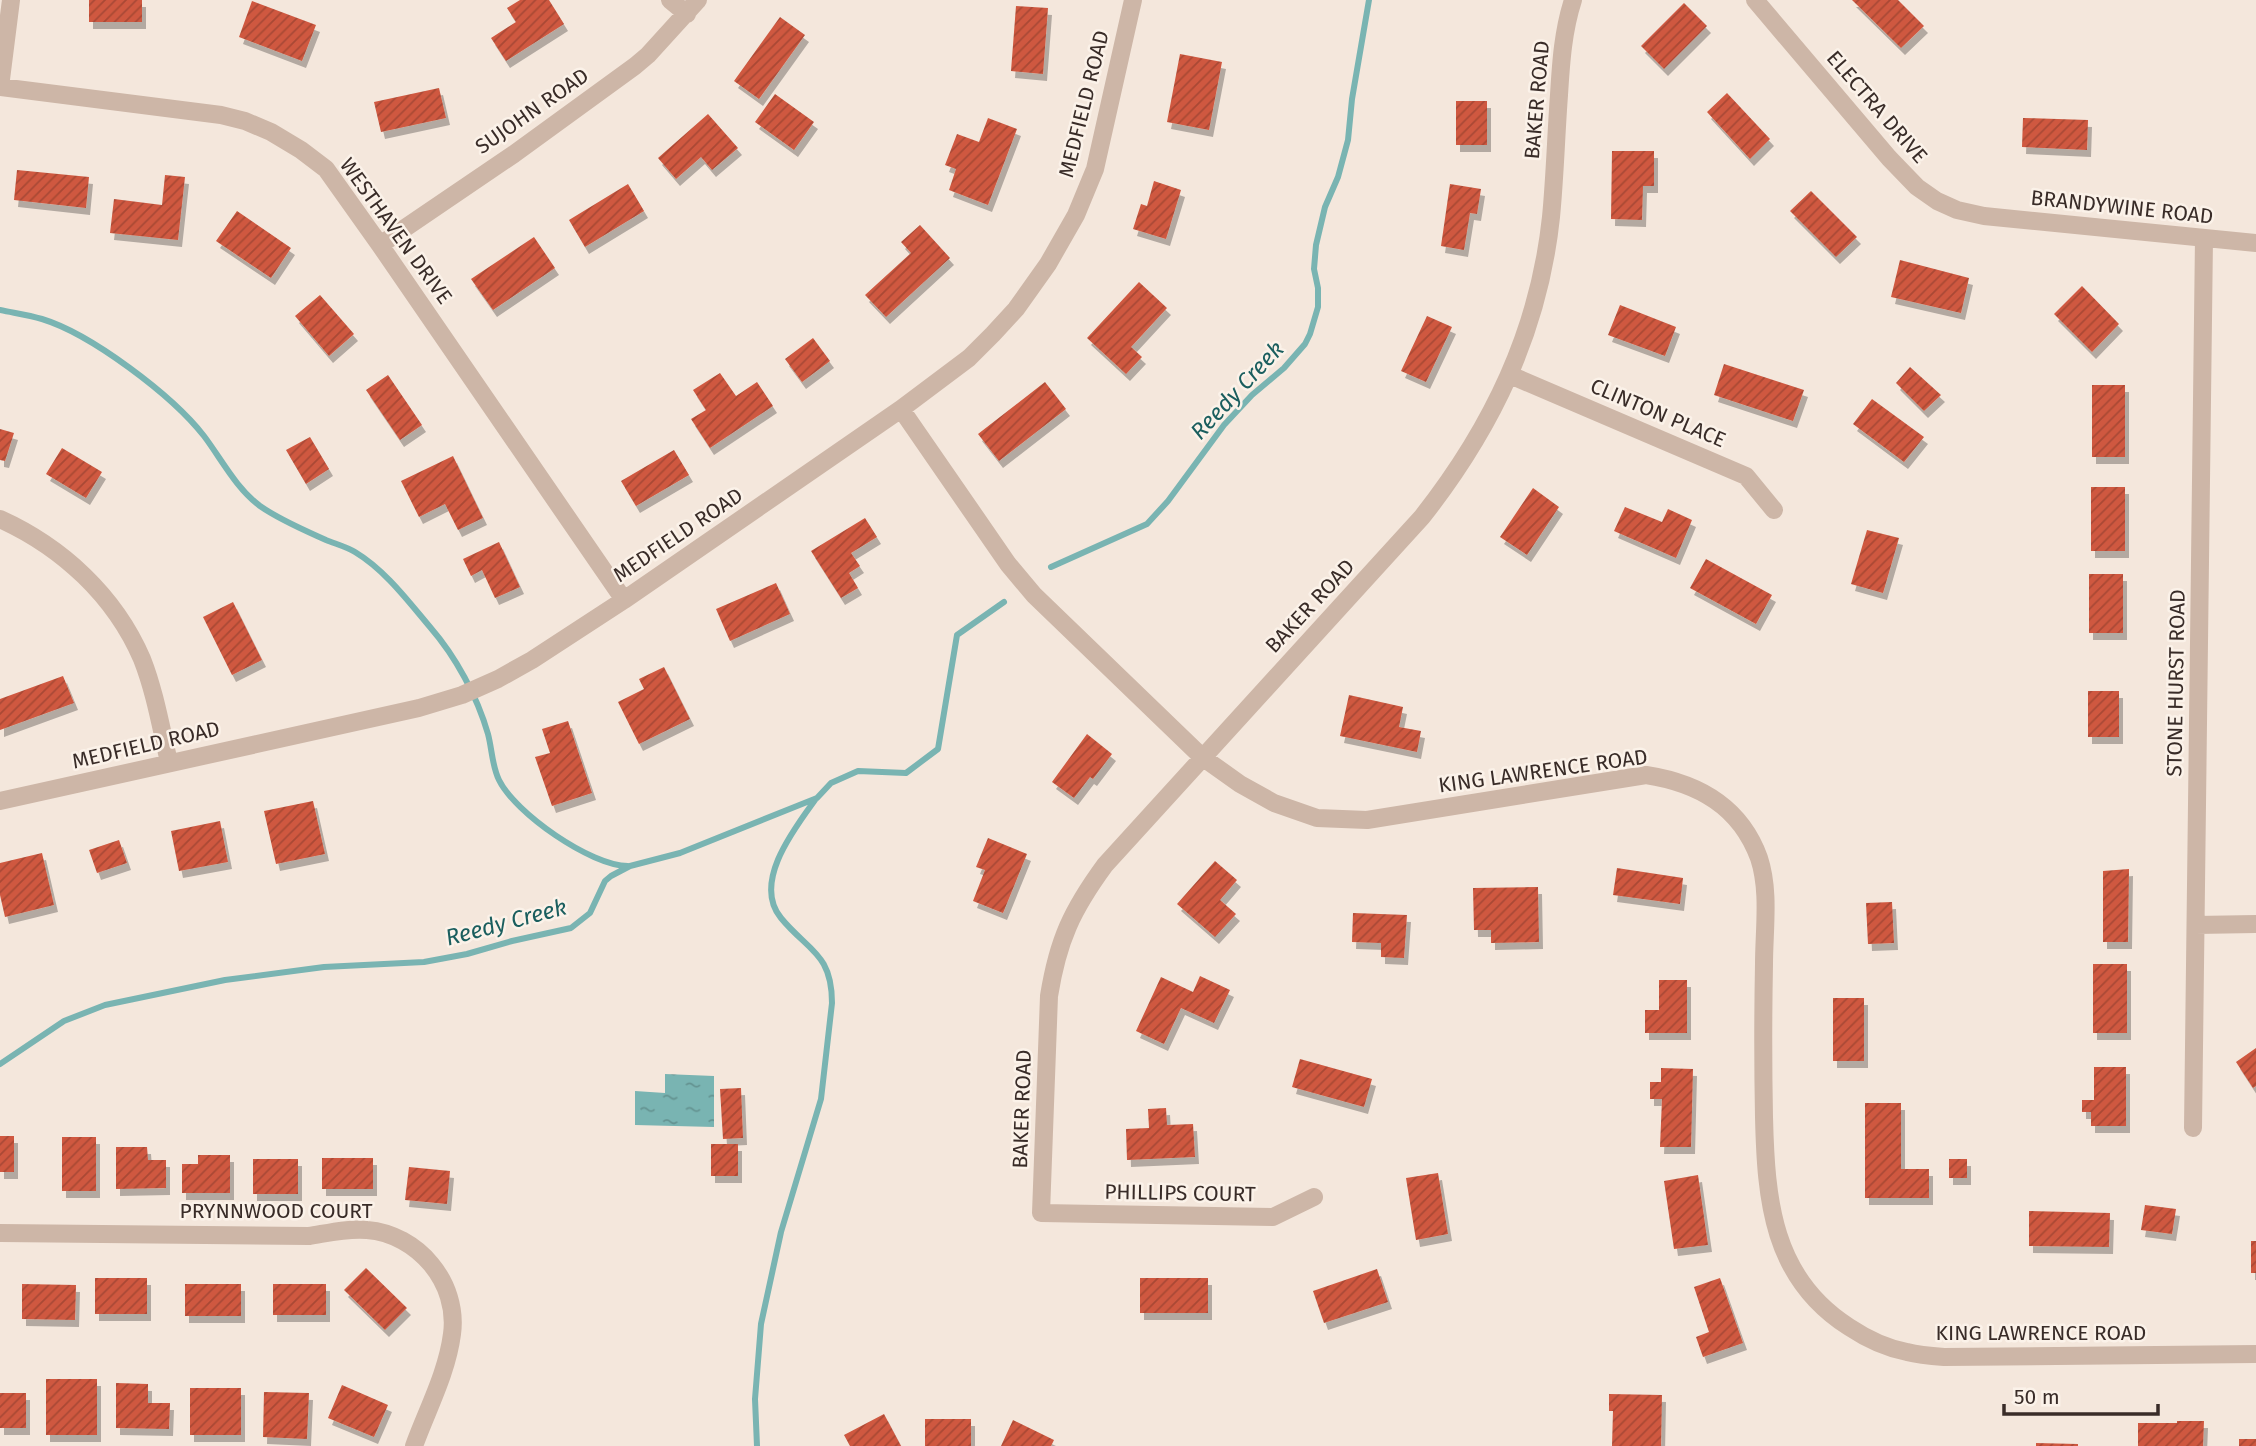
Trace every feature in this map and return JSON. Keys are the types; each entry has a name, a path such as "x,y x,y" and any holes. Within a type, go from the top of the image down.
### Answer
{"street":[{"path":"0,87 11,0"},
{"path":"670,0 692,7"},
{"name":"MEDFIELD ROAD","path":"0,801 419,708 462,695 532,660 624,600 901,409 969,358 1016,309 1048,264 1076,215 1095,169 1133,0"},
{"name":"BAKER ROAD","path":"1041,1213 1049,996 1054,964 1072,915 1105,865 1429,507 1465,459 1510,375 1533,307 1544,260 1550,218 1562,45 1573,0"},
{"name":"ELECTRA DRIVE","path":"1755,0 1889,158 1917,187 1947,206 1984,216"},
{"name":"SUJOHN ROAD","path":"380,245 514,154 635,66 692,7"},
{"name":"WESTHAVEN DRIVE","path":"0,87 221,114 271,132 326,169 624,600"},
{"name":"BRANDYWINE ROAD","path":"1984,216 2256,243"},
{"name":"STONE HURST ROAD","path":"2193,1128 2204,238"},
{"name":"CLINTON PLACE","path":"1510,375 1746,476 1774,510"},
{"name":"KING LAWRENCE ROAD","path":"901,409 1008,564 1034,595 1202,757 1240,784 1274,803 1317,818 1367,820 1646,775 1679,782 1709,795 1727,810 1747,835 1759,858 1764,890 1763,1079 1767,1189 1781,1245 1800,1281 1818,1304 1839,1321 1865,1338 1907,1353 1944,1357 2256,1354"},
{"path":"0,520 24,530 47,545 90,581 113,606 127,627 142,660 153,692 169,762"},
{"path":"2196,925 2256,925"},
{"name":"PHILLIPS COURT","path":"1041,1213 1273,1217 1314,1197"},
{"name":"PRYNNWOOD COURT","path":"0,1233 309,1236 353,1229 391,1235 419,1252 432,1265 448,1290 454,1315 443,1371 414,1446"}],"water":[{"path":"665,1074 714,1076 714,1127 635,1125 635,1091 665,1093"}],"building":[{"path":"89,0 142,0 142,22 89,22"},
{"path":"520,0 549,0 564,24 506,61 491,38 516,22 507,8"},
{"path":"1852,0 1898,0 1924,26 1901,48"},
{"path":"252,1 316,25 302,61 239,37"},
{"path":"1684,3 1707,26 1664,69 1641,46"},
{"path":"1016,6 1048,8 1043,74 1011,71"},
{"path":"780,17 805,35 759,99 734,81"},
{"path":"1180,54 1222,62 1209,130 1167,122"},
{"path":"439,88 446,118 381,132 374,102"},
{"path":"1727,93 1770,139 1750,159 1707,112"},
{"path":"775,94 814,122 794,150 755,122"},
{"path":"1456,101 1487,101 1487,145 1456,145"},
{"path":"708,114 738,148 712,170 701,157 676,179 658,158"},
{"path":"988,118 1017,129 988,205 949,190 956,169 945,165 957,134 979,142"},
{"path":"2023,118 2088,120 2087,150 2022,147"},
{"path":"1612,151 1654,151 1654,186 1643,186 1642,220 1611,219"},
{"path":"17,170 89,177 86,208 14,200"},
{"path":"165,175 185,177 178,240 110,233 114,199 162,205"},
{"path":"1154,181 1181,190 1166,239 1133,229 1141,204 1147,206"},
{"path":"628,184 644,211 585,247 569,220"},
{"path":"1450,184 1481,189 1477,214 1470,213 1464,250 1441,246"},
{"path":"1811,191 1857,237 1836,257 1790,211"},
{"path":"237,211 291,248 271,278 216,241"},
{"path":"920,225 950,258 886,317 865,295 911,253 901,242"},
{"path":"534,237 555,268 493,310 471,279"},
{"path":"1900,260 1969,278 1961,313 1891,297"},
{"path":"1139,282 1167,308 1131,347 1142,357 1126,374 1087,338"},
{"path":"2082,286 2119,324 2092,352 2054,314"},
{"path":"320,295 354,334 329,356 295,316"},
{"path":"1620,305 1676,327 1665,356 1608,335"},
{"path":"1427,316 1452,327 1426,382 1401,371"},
{"path":"813,338 830,361 802,382 785,359"},
{"path":"1724,364 1804,390 1793,421 1714,395"},
{"path":"1910,367 1941,395 1924,411 1896,383"},
{"path":"720,373 736,396 757,382 773,406 710,448 691,419 706,410 693,390"},
{"path":"388,375 422,425 400,440 366,390"},
{"path":"1045,382 1066,409 999,461 978,434"},
{"path":"2092,385 2125,385 2125,457 2092,457"},
{"path":"1872,399 1924,437 1904,462 1853,424"},
{"path":"0,429 14,433 5,461 0,460"},
{"path":"310,437 329,469 306,484 286,450"},
{"path":"62,448 102,472 86,498 46,474"},
{"path":"674,450 689,475 636,506 621,481"},
{"path":"453,456 483,518 458,530 445,504 419,517 401,481"},
{"path":"2091,487 2125,487 2125,551 2091,551"},
{"path":"1533,488 1559,507 1527,555 1500,537"},
{"path":"1625,507 1662,522 1668,509 1692,520 1676,558 1614,531"},
{"path":"865,518 877,537 851,553 860,566 849,573 858,588 841,598 811,551"},
{"path":"1867,530 1899,538 1883,593 1851,584"},
{"path":"499,542 520,587 495,598 482,570 471,576 463,559"},
{"path":"1706,559 1772,595 1756,624 1690,588"},
{"path":"2089,574 2123,574 2123,633 2089,633"},
{"path":"776,583 790,614 730,641 716,609"},
{"path":"233,602 262,660 232,675 203,617"},
{"path":"664,667 690,719 639,744 618,702 644,689 639,679"},
{"path":"63,676 74,703 0,730 0,699"},
{"path":"2088,691 2119,691 2119,737 2088,737"},
{"path":"1349,695 1403,707 1399,727 1421,731 1417,752 1340,736"},
{"path":"568,721 592,793 552,806 535,757 550,753 542,729"},
{"path":"1087,734 1112,754 1074,798 1052,782"},
{"path":"313,801 325,854 276,864 264,811"},
{"path":"220,821 228,862 179,871 171,831"},
{"path":"988,838 1027,854 1003,913 973,901 985,870 976,867"},
{"path":"119,840 127,863 97,873 89,850"},
{"path":"42,853 54,905 5,917 0,895 0,863"},
{"path":"1215,861 1237,880 1220,900 1236,914 1215,937 1177,904"},
{"path":"1617,868 1683,878 1680,904 1613,895"},
{"path":"2129,869 2128,942 2103,942 2103,871"},
{"path":"1538,887 1539,942 1491,943 1491,930 1474,930 1473,888"},
{"path":"1892,902 1894,943 1868,944 1866,903"},
{"path":"1353,913 1407,915 1404,958 1381,957 1381,943 1352,942"},
{"path":"2093,964 2127,964 2127,1033 2093,1033"},
{"path":"1200,976 1230,990 1214,1023 1181,1008 1164,1044 1136,1031 1161,977 1193,992"},
{"path":"1659,980 1687,980 1687,1033 1645,1033 1645,1010 1659,1010"},
{"path":"1833,998 1864,998 1864,1061 1833,1061"},
{"path":"2256,1048 2256,1086 2253,1088 2236,1062"},
{"path":"1300,1059 1372,1079 1364,1107 1292,1087"},
{"path":"2094,1067 2126,1067 2126,1126 2091,1126 2091,1112 2082,1112 2082,1100 2094,1100"},
{"path":"1661,1068 1693,1069 1691,1147 1660,1147 1662,1099 1650,1099 1650,1082 1661,1082"},
{"path":"741,1088 743,1138 723,1139 720,1089"},
{"path":"1865,1103 1901,1103 1901,1169 1929,1169 1929,1198 1865,1198"},
{"path":"1166,1108 1167,1125 1193,1124 1195,1157 1127,1160 1126,1129 1149,1128 1148,1109"},
{"path":"0,1136 14,1136 14,1172 0,1172"},
{"path":"62,1137 96,1137 96,1191 62,1191"},
{"path":"711,1144 738,1144 738,1176 711,1176"},
{"path":"116,1147 147,1147 148,1160 166,1160 166,1188 116,1189"},
{"path":"198,1155 230,1155 230,1193 182,1193 182,1164 198,1164"},
{"path":"322,1158 373,1158 373,1189 322,1189"},
{"path":"253,1159 298,1159 298,1194 253,1194"},
{"path":"1949,1159 1967,1159 1967,1178 1949,1178"},
{"path":"409,1167 450,1171 447,1204 405,1200"},
{"path":"1438,1173 1448,1234 1416,1240 1406,1178"},
{"path":"1698,1175 1708,1245 1674,1249 1664,1181"},
{"path":"2145,1205 2176,1209 2172,1234 2141,1230"},
{"path":"2029,1211 2110,1213 2109,1247 2029,1246"},
{"path":"2251,1241 2256,1241 2256,1273 2251,1273"},
{"path":"366,1268 407,1308 385,1330 344,1290"},
{"path":"1377,1269 1388,1302 1324,1323 1313,1291"},
{"path":"95,1278 147,1278 147,1314 95,1314"},
{"path":"1140,1278 1208,1278 1208,1313 1140,1313"},
{"path":"1720,1278 1743,1343 1703,1357 1696,1337 1709,1332 1694,1287"},
{"path":"22,1284 76,1285 75,1320 22,1319"},
{"path":"185,1284 241,1284 241,1316 185,1316"},
{"path":"273,1284 326,1284 326,1315 273,1315"},
{"path":"46,1379 97,1379 97,1435 46,1435"},
{"path":"116,1383 148,1384 148,1403 170,1403 169,1429 116,1428"},
{"path":"342,1385 388,1405 374,1437 328,1418"},
{"path":"190,1388 241,1388 241,1435 190,1435"},
{"path":"264,1392 309,1393 307,1439 263,1437"},
{"path":"0,1393 26,1393 26,1428 0,1428"},
{"path":"1609,1394 1662,1395 1661,1446 1612,1446 1613,1411 1609,1411"},
{"path":"884,1414 901,1446 850,1446 844,1435"},
{"path":"925,1419 971,1419 971,1446 925,1446"},
{"path":"1013,1420 1054,1440 1051,1446 1001,1446"},
{"path":"2204,1421 2203,1446 2138,1446 2138,1423"},
{"path":"2239,1439 2256,1439 2256,1446 2239,1446"},
{"path":"2036,1443 2078,1444 2078,1446 2036,1446"}],"waterway":[{"name":"Reedy Creek","path":"1051,567 1147,524 1168,501 1224,425 1252,395 1284,368 1305,344 1318,307 1314,269 1316,245 1325,207 1338,177 1348,140 1352,99 1369,0"},
{"path":"0,310 42,319 106,352 152,385 190,420 251,499 276,516 366,559 396,586 457,664 478,705 497,775 508,793 537,822 575,847 612,864 628,866"},
{"name":"Reedy Creek","path":"0,1064 64,1021 105,1005 225,980 324,967 424,962 571,928 590,913 605,881 630,866 680,853 817,798 831,783 858,771 906,773 938,749 957,635 1004,602"},
{"path":"757,1446 755,1399 761,1324 781,1232 821,1099 832,1003 831,986 823,963 781,918 773,904 771,889 779,857 815,800"}]}
